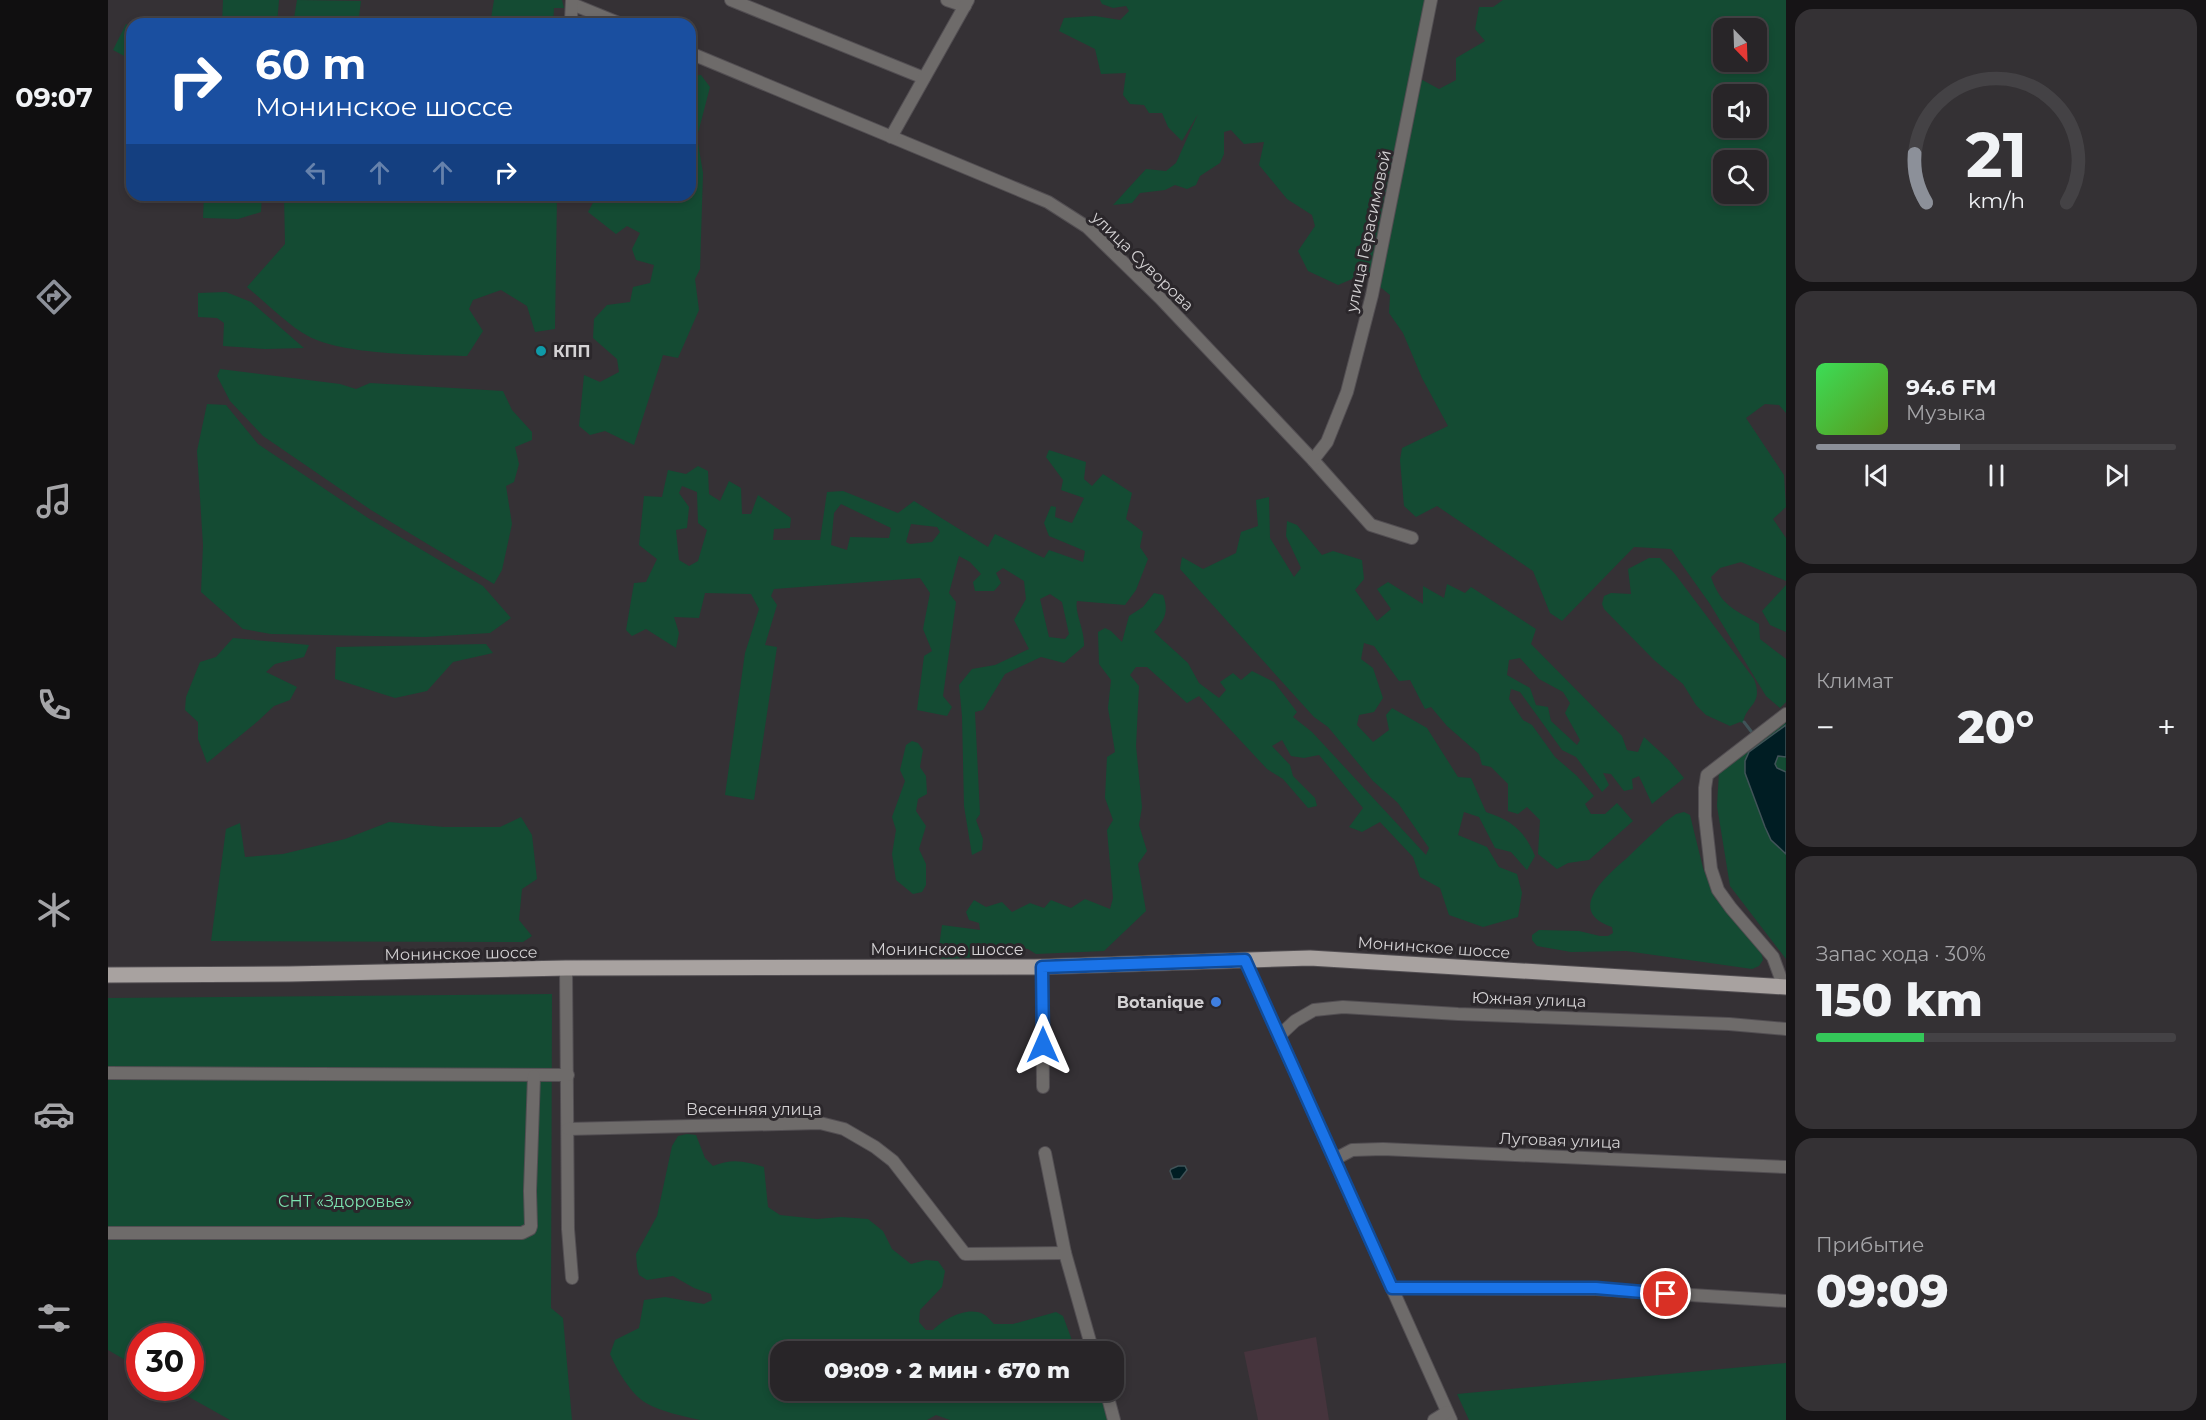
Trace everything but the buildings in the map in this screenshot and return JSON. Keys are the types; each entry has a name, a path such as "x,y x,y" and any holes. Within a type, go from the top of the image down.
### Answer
{"main road":[{"name":"Монинское шоссе","path":"108,975 302,974 566,968 1042,967 1332,958 1785,987"}],"street":[{"path":"731,0 924,78"},
{"path":"891,137 966,3 947,0"},
{"name":"улица Герасимовой","path":"1313,460 1328,442 1347,392 1372,295 1431,0"},
{"path":"571,18 572,2 608,18"},
{"name":"улица Суворова","path":"696,56 1048,202 1088,227 1160,298 1371,525 1412,538"},
{"path":"1785,987 1773,957 1718,890 1711,869 1705,816 1705,789 1707,775 1786,714"},
{"path":"1245,960 1449,1416 1434,1420"},
{"path":"1042,967 1043,1086"},
{"path":"566,968 568,1229 572,1278"},
{"name":"Южная улица","path":"1279,1036 1295,1021 1314,1010 1343,1007 1458,1014 1717,1023 1786,1029"},
{"path":"108,1073 568,1075"},
{"path":"108,1233 522,1233 531,1226 534,1076"},
{"name":"Весенняя улица","path":"568,1129 820,1123 844,1129 875,1147 893,1161 965,1254 1065,1253"},
{"name":"Луговая улица","path":"1335,1159 1352,1150 1383,1149 1786,1167"},
{"path":"1045,1153 1065,1253 1090,1341"},
{"path":"1392,1288 1596,1288 1786,1302"},
{"path":"1109,1401 1114,1420"}],"shaded area":[{"path":"1316,1337 1329,1420 1258,1420 1244,1352"}],"green space":[{"path":"223,0 279,0 278,18 222,18"},
{"path":"297,0 361,1 359,18 294,18"},
{"path":"494,0 562,0 564,8 554,8 553,18 491,18"},
{"path":"1100,0 1430,0 1415,76 1439,89 1456,80 1456,58 1485,41 1475,29 1479,7 1493,7 1503,0 1786,0 1786,413 1779,405 1765,404 1746,418 1784,475 1786,507 1773,519 1786,538 1786,581 1741,562 1720,568 1711,577 1724,601 1759,624 1760,639 1786,659 1786,702 1780,708 1766,696 1710,604 1671,549 1634,547 1562,621 1550,613 1533,571 1437,506 1416,517 1404,506 1400,460 1402,448 1448,426 1422,378 1403,333 1389,313 1390,295 1364,274 1338,285 1308,271 1298,251 1315,226 1312,215 1287,199 1259,165 1264,142 1244,144 1231,130 1224,132 1224,154 1220,163 1200,176 1196,185 1187,189 1175,185 1165,190 1140,193 1132,203 1113,205 1146,169 1166,171 1176,163 1198,114 1182,141 1168,127 1162,113 1149,113 1144,105 1130,104 1123,95 1126,73 1101,74 1095,49 1059,31 1064,18 1095,16 1120,20 1129,11 1126,6 1113,8 1102,4"},
{"path":"126,24 126,57 113,50"},
{"path":"696,75 701,75 710,87 697,137 703,173 700,269 695,279 699,310 678,358 663,355 634,445 605,431 590,435 579,426 584,375 600,382 619,372 617,359 593,338 594,319 607,305 630,302 633,287 650,283 654,265 636,260 632,249 640,233 627,226 616,234 588,212 594,201 696,201"},
{"path":"204,201 262,201 261,212 238,219 203,218"},
{"path":"284,201 557,201 555,329 535,332 527,306 501,290 473,300 469,309 483,331 467,356 362,350 323,342 301,332 247,287 285,244"},
{"path":"226,292 251,302 304,348 265,349 223,346 224,323 217,318 198,317 198,293"},
{"path":"220,369 340,384 356,389 370,383 503,391 512,410 532,432 532,440 515,447 519,464 514,482 506,486 512,524 502,570 494,584 371,510 263,436 230,401 217,376"},
{"path":"207,404 226,405 258,444 368,518 483,586 511,618 490,633 425,637 271,634 243,629 201,592 203,545 197,451"},
{"path":"1049,450 1086,462 1084,479 1092,486 1103,474 1132,493 1126,519 1143,532 1140,547 1148,559 1136,590 1125,605 1077,601 1084,646 1064,663 1041,657 1005,674 983,710 975,712 980,814 976,820 983,839 982,850 972,855 964,806 959,685 972,669 995,665 1029,649 1014,620 1026,599 1024,581 1003,568 996,573 1001,583 994,591 975,591 973,582 981,574 970,562 959,556 949,593 956,602 943,696 952,707 947,716 917,710 924,656 932,651 923,629 930,593 920,578 774,589 771,596 777,605 765,645 777,647 754,800 725,795 745,653 759,609 751,594 705,593 699,618 674,617 679,633 676,648 646,629 632,636 626,630 634,583 646,582 657,559 639,545 644,496 662,497 668,470 686,474 698,466 708,471 709,494 720,501 729,481 741,488 742,514 751,514 758,495 791,518 790,528 774,529 773,540 820,540 827,492 843,491 898,513 914,501 988,547 995,534 1044,558 1049,550 1083,562 1085,551 1049,536 1044,523 1051,506 1056,507 1055,517 1072,523 1084,498 1061,490 1063,480 1046,457","holes":["682,486 697,492 698,523 707,530 698,561 689,566 679,560 676,530 687,528 689,507 679,493","841,504 891,528 889,538 850,537 847,550 831,545 834,513","911,524 937,527 940,532 932,542 910,544 906,542","1050,594 1062,602 1069,634 1065,639 1049,637 1040,599"]},
{"path":"1269,497 1270,538 1294,577 1301,568 1286,536 1287,521 1297,525 1322,555 1333,551 1362,560 1364,579 1355,590 1377,621 1391,609 1377,589 1388,582 1423,604 1423,586 1444,598 1447,584 1465,593 1471,587 1536,629 1531,644 1622,736 1627,750 1638,752 1644,737 1669,760 1684,778 1652,804 1639,776 1632,779 1633,789 1624,791 1611,774 1603,773 1609,785 1602,792 1576,757 1562,750 1520,692 1511,689 1509,699 1523,720 1532,725 1555,757 1577,776 1594,796 1585,804 1591,814 1605,814 1617,803 1633,821 1589,860 1568,863 1557,869 1538,854 1540,820 1527,807 1518,814 1508,811 1508,784 1491,767 1482,765 1479,754 1447,726 1431,707 1425,709 1410,680 1399,681 1374,646 1364,643 1361,659 1373,668 1383,698 1374,712 1359,715 1357,725 1373,742 1389,730 1386,715 1392,708 1427,728 1458,777 1471,778 1486,812 1510,823 1522,833 1535,856 1527,870 1511,852 1495,848 1479,817 1464,812 1458,835 1487,847 1499,867 1517,874 1522,893 1518,917 1483,927 1449,915 1440,888 1420,877 1413,857 1380,822 1362,832 1349,827 1363,808 1319,755 1304,758 1291,756 1282,740 1272,746 1290,765 1293,776 1315,798 1317,806 1308,808 1283,779 1267,769 1199,696 1187,703 1147,667 1136,667 1130,675 1139,686 1136,746 1142,807 1139,825 1147,851 1138,864 1146,911 1104,951 1036,954 1028,949 1008,946 998,955 942,960 938,954 942,925 980,930 979,923 969,920 966,912 974,900 986,907 1002,902 1012,912 1030,903 1044,908 1051,900 1071,908 1085,899 1110,909 1113,898 1107,830 1113,820 1105,798 1107,757 1115,752 1108,708 1111,680 1099,664 1098,632 1105,628 1122,642 1129,616 1143,607 1154,593 1163,595 1166,611 1154,632 1188,663 1199,683 1219,698 1226,690 1220,682 1233,673 1241,680 1252,671 1274,682 1297,712 1293,717 1312,732 1426,855 1429,848 1398,803 1373,781 1328,727 1314,717 1180,569 1182,557 1203,569 1236,553 1241,532 1258,526 1256,500","holes":["1520,658 1539,679 1563,692 1570,703 1565,713 1580,740 1577,745 1551,721 1548,707 1536,705 1530,688 1507,675 1509,660"]},
{"path":"1649,558 1660,558 1675,574 1754,679 1757,688 1756,699 1743,723 1730,726 1706,715 1696,705 1683,684 1654,660 1604,609 1602,604 1604,596 1611,593 1631,594 1628,569"},
{"path":"1786,585 1786,632 1770,625 1762,611"},
{"path":"233,638 309,645 304,657 275,664 266,672 297,687 290,700 274,706 207,763 198,739 198,722 185,710 186,697 200,662 216,657"},
{"path":"486,644 493,653 453,662 427,691 395,698 335,679 336,647"},
{"path":"1786,721 1786,959 1730,886 1717,806 1719,772"},
{"path":"912,741 918,743 923,750 920,767 926,776 927,794 918,799 916,811 926,826 919,849 926,864 926,885 922,892 913,894 896,880 892,854 896,830 892,817 905,781 900,770 906,745"},
{"path":"1684,812 1690,815 1703,868 1715,898 1761,951 1763,960 1759,966 1752,969 1626,951 1571,952 1537,946 1532,940 1532,935 1539,930 1579,931 1600,936 1613,933 1612,927 1598,920 1592,912 1591,903 1594,893 1609,874 1665,822 1676,814"},
{"path":"521,817 532,835 537,879 522,889 519,920 532,936 523,942 211,941 226,829 240,823 245,857 283,854 345,839 389,822 444,827 500,827"},
{"name":"СНТ «Здоровье»","path":"552,994 551,1308 563,1318 572,1420 230,1420 196,1401 204,1401 204,1323 126,1323 126,1360 108,1350 108,998"},
{"path":"696,1135 705,1158 713,1166 738,1161 764,1167 768,1207 780,1215 817,1219 841,1217 868,1219 883,1231 892,1249 911,1264 926,1260 938,1261 945,1271 942,1287 920,1310 919,1322 926,1330 933,1330 949,1318 970,1312 983,1314 994,1324 1013,1324 1056,1312 1063,1316 1072,1341 770,1341 770,1401 1106,1401 1110,1420 950,1420 936,1415 927,1420 700,1420 646,1403 629,1387 610,1354 615,1340 639,1328 644,1300 665,1297 704,1304 712,1300 711,1294 694,1288 673,1276 647,1280 639,1275 637,1267 636,1254 657,1216 672,1146 678,1136"},
{"path":"1786,1363 1786,1420 1469,1420 1457,1394"}],"water":[{"path":"1786,725 1786,757 1778,756 1775,764 1777,768 1786,772 1786,854 1771,840 1765,827 1745,773 1745,761 1749,752"},
{"path":"1178,1166 1185,1166 1187,1170 1180,1179 1173,1179 1170,1171"}],"waterway":[{"path":"1744,722 1754,735"}],"place":[{"name":"КПП","path":"541,351"},
{"name":"Botanique","path":"1216,1002"}],"route":[{"path":"1043,1045 1042,967 1245,960 1392,1288 1596,1288 1666,1294"}]}
